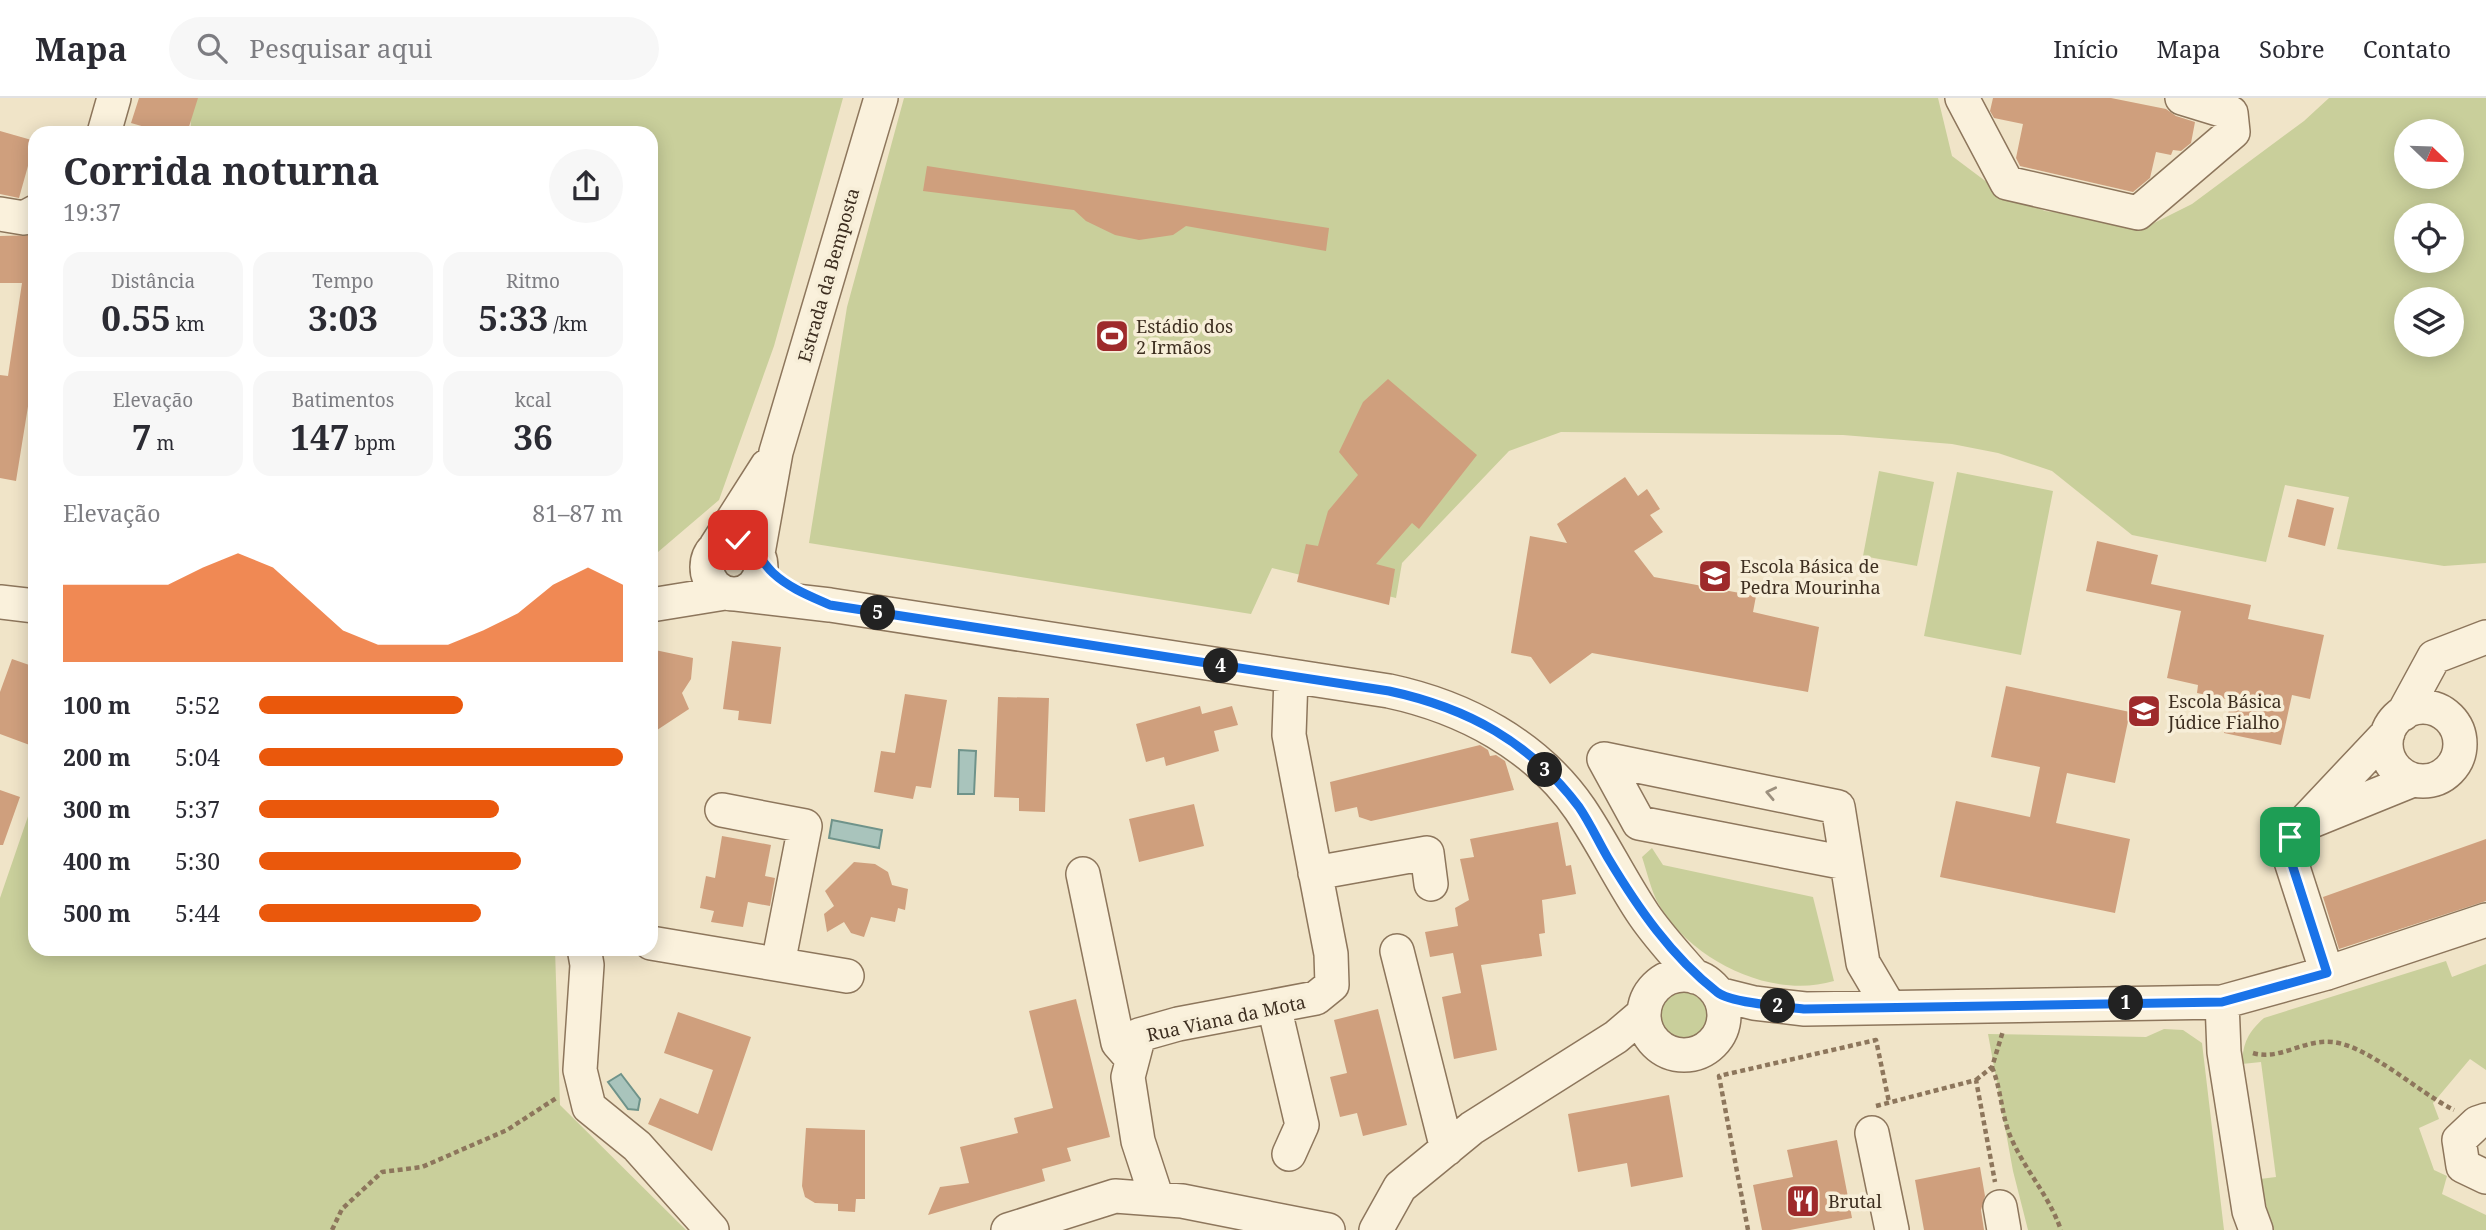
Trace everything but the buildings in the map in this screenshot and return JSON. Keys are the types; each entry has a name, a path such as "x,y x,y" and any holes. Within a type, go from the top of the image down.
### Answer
{"street":[{"path":"106,126 114,98"},
{"name":"Estrada da Bemposta","path":"776,452 881,98"},
{"path":"1962,98 2007,183 2138,213 2234,132 2231,113 2182,98"},
{"path":"0,214 24,218 28,216"},
{"path":"776,452 712,552 708,575 717,588 731,593 830,605 1408,695 1499,731 1550,774 1580,808 1644,916 1692,983 1724,1015 1718,1036"},
{"path":"658,602 745,592 758,579 776,452"},
{"path":"658,597 712,552 738,540 786,583 830,605"},
{"path":"0,602 28,605"},
{"path":"2327,973 2288,852 2290,837 2395,723 2434,657 2486,637"},
{"path":"2423,674 2438,710"},
{"name":"Rua Viana da Mota","path":"1157,1199 1138,1141 1128,1077 1139,1035 1178,1024 1316,998 1332,985 1331,954 1289,735 1291,677"},
{"path":"2302,825 2413,780 2437,779 2456,762 2460,738 2448,717 2438,710 2426,708 2395,723"},
{"path":"2395,723 2388,757 2402,775 2413,780"},
{"path":"1639,823 1604,759 1838,807 1863,963 1889,1006"},
{"path":"722,810 806,826 778,964"},
{"path":"1609,859 1639,823"},
{"path":"1639,823 1846,863"},
{"path":"1315,873 1427,853 1432,884"},
{"path":"1083,874 1118,1043 1132,1059"},
{"path":"1805,1009 1754,1003 1692,983 1650,995 1643,1014 1645,1027 1660,1048 1672,1054 1698,1053 1718,1036 1768,1016 1805,1009 2222,1002 2327,973 2486,920"},
{"path":"658,944 847,976"},
{"path":"1397,951 1447,1149"},
{"path":"585,956 579,1070 589,1107 637,1146 712,1230"},
{"path":"2222,1002 2224,1052 2249,1211 2256,1230"},
{"path":"1274,1006 1302,1125 1289,1154"},
{"path":"1376,1230 1400,1187 1472,1128 1616,1037 1643,1014"},
{"path":"1573,1065 1634,1050 1660,1048"},
{"path":"2480,1123 2459,1140 2461,1159 2463,1166 2486,1177"},
{"path":"1872,1133 1892,1230"},
{"path":"1008,1230 1115,1196 1182,1201 1328,1230"}],"path":[{"path":"1872,1133 1867,1108 1976,1080 1992,1067 2003,1035 2003,1004"},
{"path":"1748,1230 1719,1076 1876,1041 1889,1102"},
{"path":"2250,1052 2271,1055 2306,1044 2344,1044 2480,1123"},
{"path":"1992,1067 2000,1086 2006,1125 2013,1143 2051,1201 2062,1230"},
{"path":"1976,1080 2002,1219"},
{"path":"332,1230 342,1209 382,1172 422,1167 507,1130 583,1082"}],"green space":[{"path":"190,98 843,98 774,346 719,500 658,552 658,126 191,126"},
{"path":"904,98 1938,98 1952,156 2000,192 2045,211 2152,224 2192,204 2304,121 2329,98 2486,98 2486,563 2444,566 2337,549 2349,497 2285,485 2266,562 2132,535 2052,471 1998,453 1952,444 1843,435 1561,432 1509,451 1402,563 1396,598 1272,568 1251,614 809,543 847,307"},
{"path":"1879,471 1934,482 1917,566 1863,556"},
{"path":"1957,472 2053,491 2021,655 1924,636"},
{"path":"28,816 28,956 555,956 560,1105 686,1230 0,1230 0,898"},
{"path":"1652,848 1663,865 1813,897 1834,981 1784,985 1759,980 1711,958 1690,942 1658,903 1642,857"},
{"path":"2446,961 2452,977 2486,964 2486,1070 2470,1059 2433,1103 2439,1119 2419,1128 2434,1170 2447,1176 2442,1194 2486,1215 2486,1230 2272,1230 2260,1179 2276,1177 2261,1062 2242,1064 2250,1033 2264,1018"},
{"path":"1682,992 1692,994 1700,1000 1706,1008 1706,1028 1700,1036 1692,1042 1682,1044 1672,1042 1664,1036 1658,1028 1656,1018 1658,1008 1664,1000 1672,994"},
{"path":"2164,1029 2183,1030 2202,1043 2224,1230 2028,1230 2013,1171 1988,1034 2146,1037"}],"water":[{"path":"959,750 976,751 974,794 958,794"},
{"path":"832,820 882,830 879,848 829,838"},
{"path":"621,1074 640,1099 638,1110 628,1109 608,1082"}],"place":[{"name":"Estádio dos 2 Irmãos","path":"1112,336"},
{"name":"Escola Básica de Pedra Mourinha","path":"1715,576"},
{"name":"Escola Básica Júdice Fialho","path":"2144,711"},
{"name":"Brutal","path":"1803,1201"}],"route":[{"path":"738,540 753,547 760,561 786,583 830,605 1389,691 1449,709 1499,731 1550,774 1580,808 1644,916 1695,977 1712,986 1718,993 1754,1003 1805,1009 2222,1002 2327,973 2288,852 2290,837"}]}
